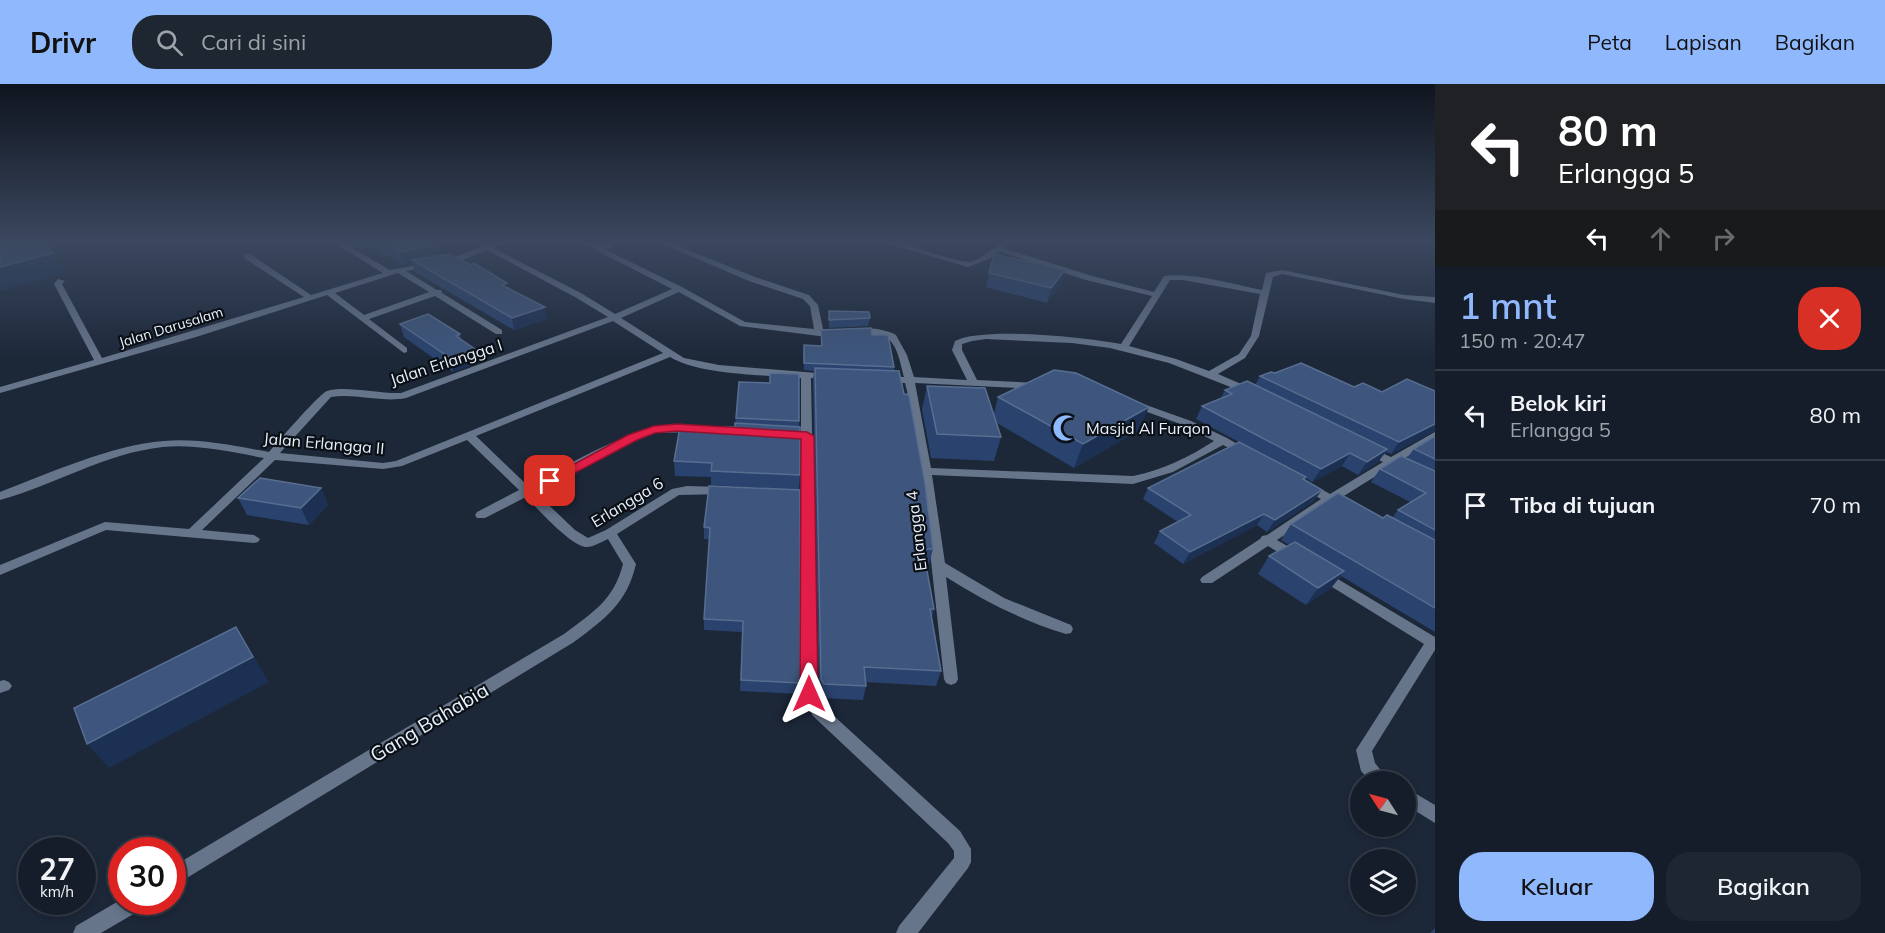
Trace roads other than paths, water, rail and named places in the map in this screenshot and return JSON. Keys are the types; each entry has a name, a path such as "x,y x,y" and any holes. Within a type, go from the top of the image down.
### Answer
{"street":[{"path":"60,282 58,284 66,301 100,362"},
{"path":"286,282 309,297"},
{"name":"Jalan Darusalam","path":"0,390 215,329 361,282"},
{"path":"420,282 499,332"},
{"path":"554,282 644,335 681,360 719,368 841,378"},
{"path":"665,282 743,324 819,333 814,305 806,297 760,282"},
{"path":"1104,282 1158,295"},
{"path":"1123,348 1165,282"},
{"path":"1200,282 1266,293"},
{"path":"1212,373 1242,356 1255,336 1268,282"},
{"path":"1329,282 1404,297 1435,300"},
{"name":"Jalan Erlangga I","path":"192,533 272,456 328,394 343,392 384,397 402,396 614,318 679,289"},
{"path":"328,292 404,350"},
{"path":"364,318 438,292"},
{"name":"Erlangga 4","path":"819,333 879,332 894,337 900,346 910,380 926,471 951,679"},
{"path":"974,383 957,350 958,343 971,338 1072,341 1123,348 1212,373 1264,399"},
{"name":"Jalan Erlangga II","path":"0,496 109,455 163,444 208,445 272,456 390,465 413,459 669,354"},
{"path":"806,376 802,435 802,496 809,694 818,711 954,837 964,855 962,862 906,933"},
{"path":"876,379 1050,387"},
{"path":"1125,401 1177,419 1252,456"},
{"path":"482,515 633,437 654,430 701,429"},
{"name":"Erlangga 6","path":"468,435 580,541 586,543 610,533 676,492 687,490 739,492"},
{"path":"1207,580 1266,539 1435,435"},
{"path":"926,471 1133,480 1150,477 1181,466 1223,440"},
{"path":"1360,446 1414,473"},
{"path":"1291,477 1351,510"},
{"path":"0,570 105,526 254,539"},
{"name":"Gang Bahabia","path":"186,870 569,638 610,607 627,579 630,564 610,533"},
{"path":"1266,539 1434,643 1364,750 1367,766 1372,771"},
{"path":"937,564 977,592 1004,606 1066,629"},
{"path":"1416,802 1435,814"},
{"path":"83,933 113,915"}],"place":[{"name":"Masjid Al Furqon","path":"1066,428"}]}
